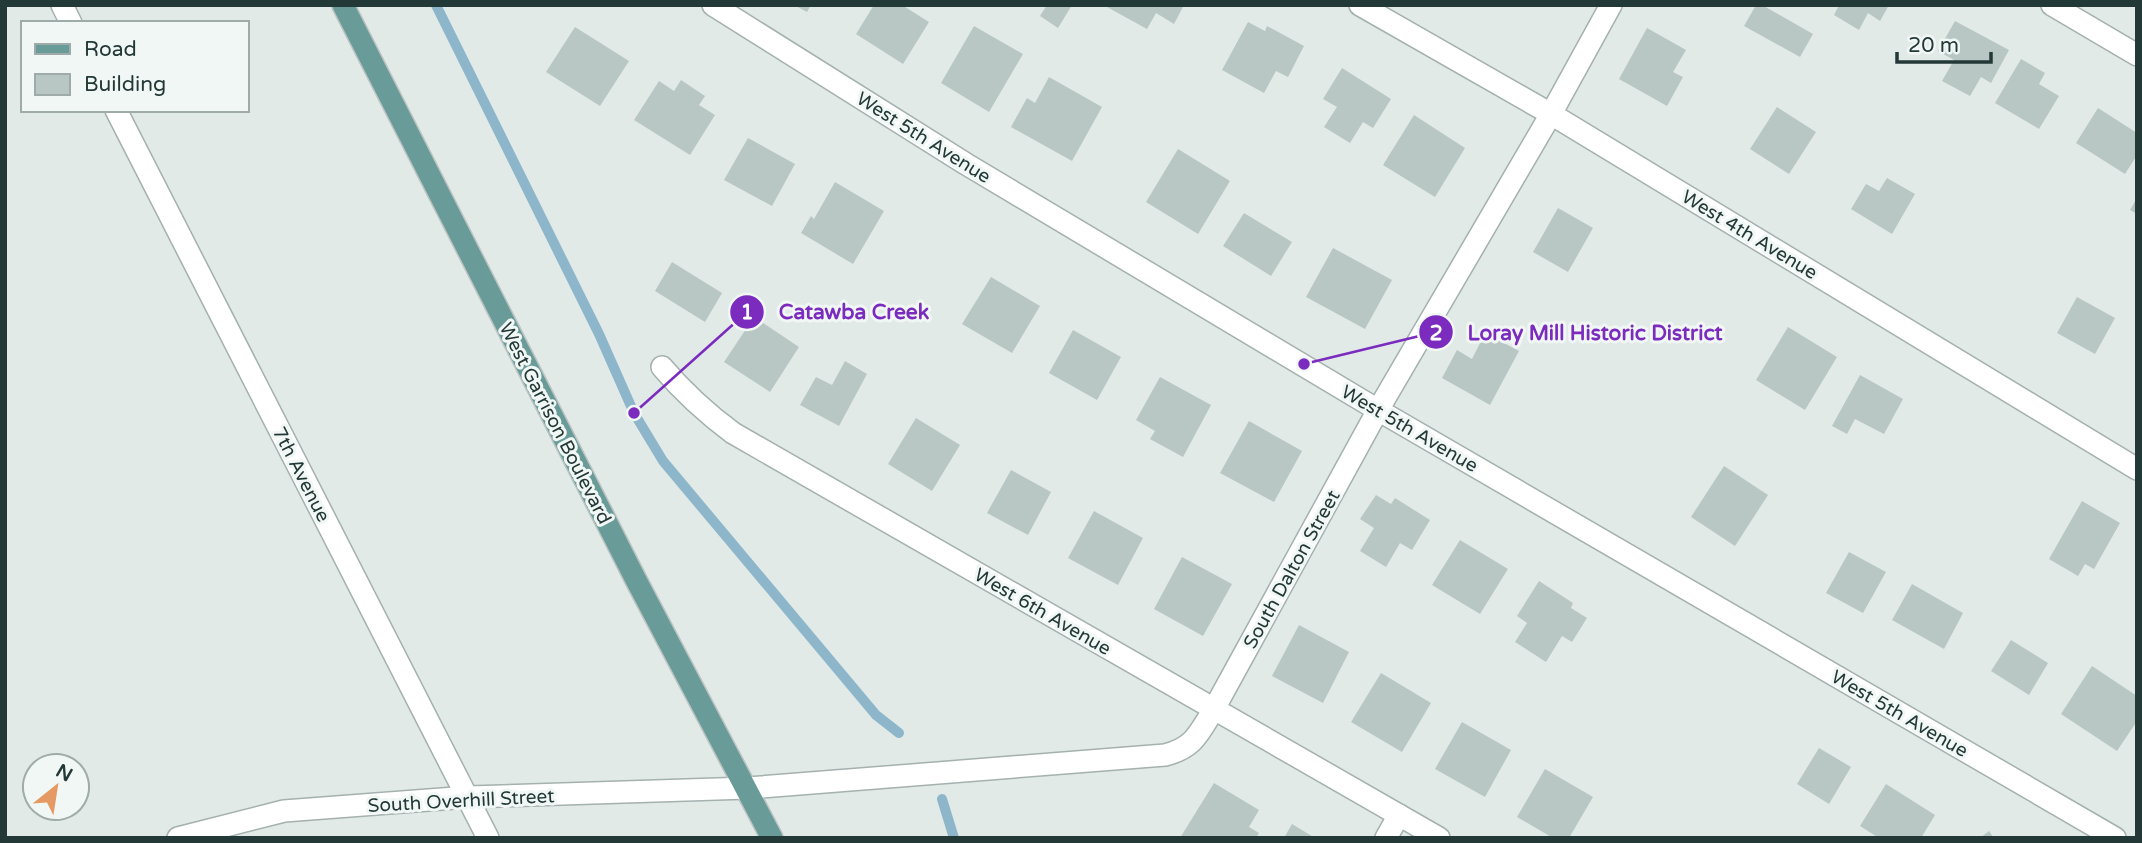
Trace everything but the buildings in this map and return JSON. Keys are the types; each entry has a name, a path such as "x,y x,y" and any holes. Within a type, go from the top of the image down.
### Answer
{"main road":[{"name":"West Garrison Boulevard","path":"343,5 636,580 772,838"}],"street":[{"path":"62,5 70,21"},
{"name":"West 5th Avenue","path":"713,5 966,164 1378,410 2115,838"},
{"name":"West 4th Avenue","path":"1360,5 1551,114 2137,469"},
{"name":"South Dalton Street","path":"748,788 1165,755 1180,751 1192,743 1214,709 1378,410 1551,114 1611,5"},
{"path":"2052,5 2137,55"},
{"name":"7th Avenue","path":"117,112 488,838"},
{"name":"West 6th Avenue","path":"663,367 704,412 733,433 1438,838"},
{"name":"South Overhill Street","path":"178,838 284,811 468,797 748,788"},
{"path":"1386,838 1399,815"}],"waterway":[{"path":"436,5 599,334 634,413 663,461 876,715 899,733"},
{"path":"942,799 954,838"}],"place":[{"name":"Loray Mill Historic District","path":"1304,364"},
{"name":"Catawba Creek","path":"634,413"}]}
